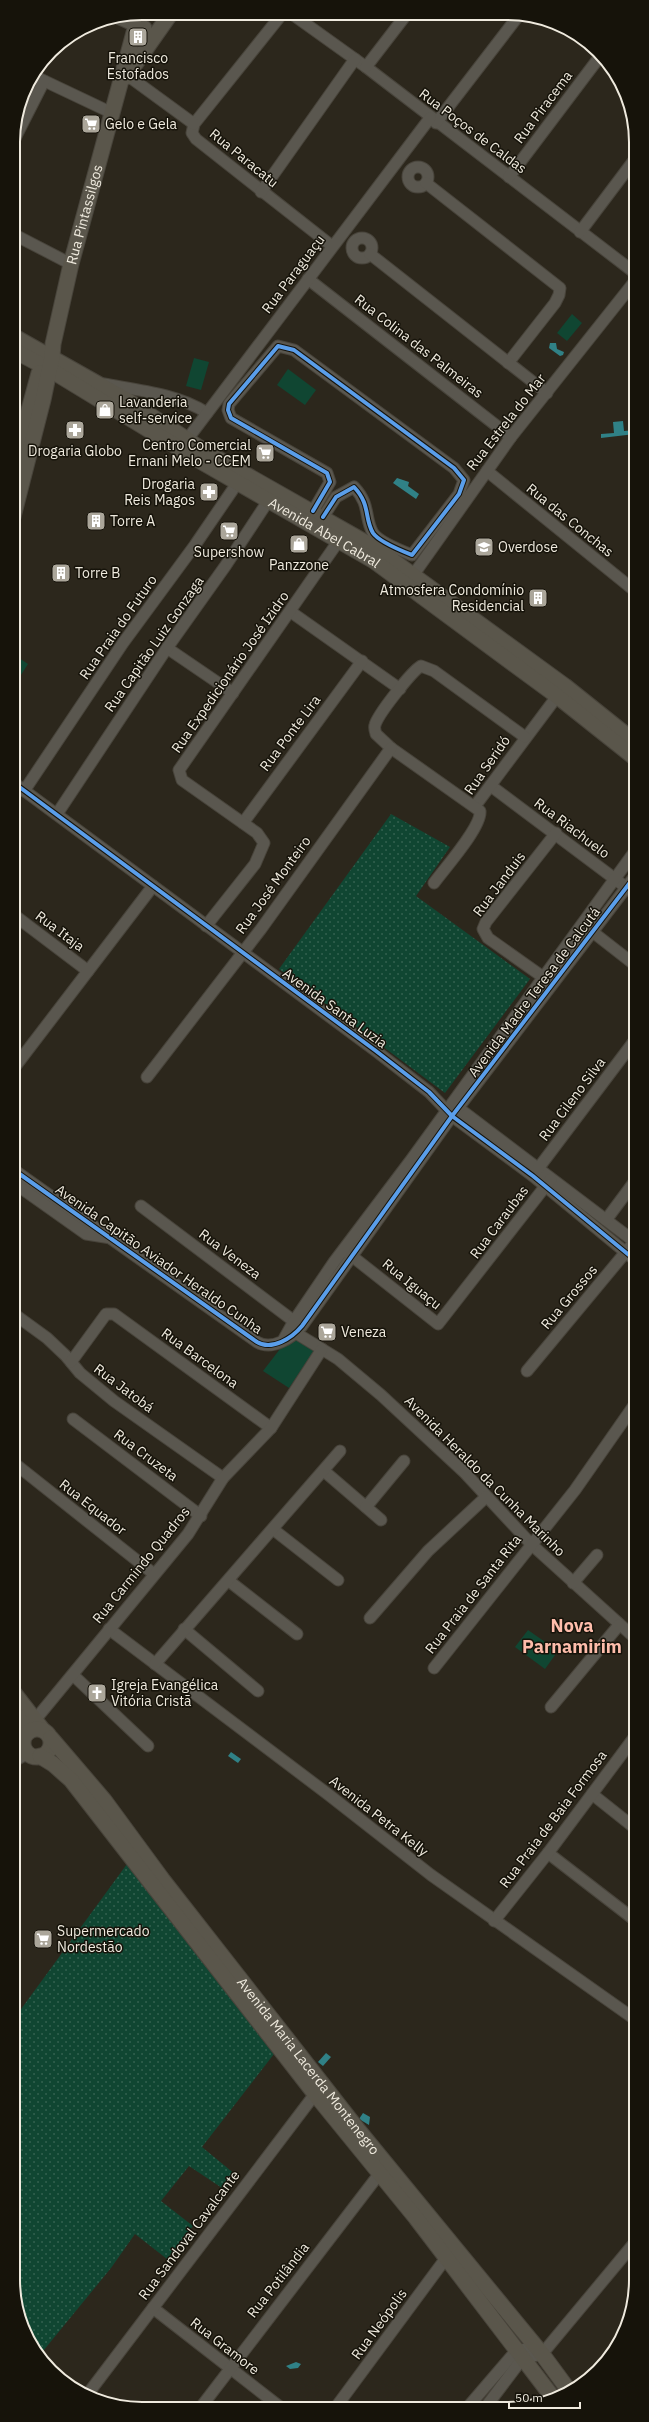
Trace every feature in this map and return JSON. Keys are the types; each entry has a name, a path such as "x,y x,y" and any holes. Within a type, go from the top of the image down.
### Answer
{"main road":[{"path":"137,20 156,32"},
{"name":"Rua Pintassilgos","path":"48,357 71,264 112,113 123,81 137,20"},
{"path":"123,81 165,20"},
{"name":"Avenida Abel Cabral","path":"20,340 184,444 342,535 410,580 561,691 629,738"},
{"name":"Avenida Abel Cabral","path":"20,351 48,357 95,382 127,408"},
{"path":"20,447 48,357"},
{"path":"20,485 48,357"},
{"name":"Avenida Abel Cabral","path":"184,444 238,482 318,514 342,535"},
{"name":"Avenida Abel Cabral","path":"561,691 629,753"},
{"name":"Avenida Maria Lacerda Montenegro","path":"20,1708 33,1740 104,1800 162,1879 345,2113 421,2214 539,2351 566,2386"},
{"name":"Avenida Maria Lacerda Montenegro","path":"20,1721 33,1740 53,1764 72,1780 315,2094 380,2173 421,2214 446,2258 550,2394"}],"street":[{"path":"194,124 285,20"},
{"name":"Rua Poços de Caldas","path":"298,20 366,67 433,120 629,269"},
{"path":"366,67 402,20"},
{"name":"Rua Paraguaçu","path":"184,444 332,246 515,20"},
{"path":"261,192 355,60"},
{"name":"Rua Piracema","path":"509,177 598,60"},
{"path":"22,120 39,79 112,113"},
{"name":"Rua Paracatu","path":"123,81 194,124 192,133 196,139 261,192 332,246"},
{"path":"580,232 629,168"},
{"path":"426,183 560,288 559,295 555,303 508,363"},
{"path":"20,238 71,264"},
{"path":"370,254 547,394"},
{"name":"Rua Colina das Palmeiras","path":"308,279 511,437"},
{"name":"Rua Estrela do Mar","path":"410,580 511,437 547,394 629,289"},
{"path":"278,346 294,350 454,468 464,480 459,494 412,555 392,547 374,533 365,503 354,487 336,497 318,514 330,482 327,473 231,418 228,410 229,404 278,346"},
{"path":"95,382 166,397 195,406 207,414"},
{"name":"Rua das Conchas","path":"487,471 629,586"},
{"name":"Rua Praia do Futuro","path":"24,791 123,643 195,545 238,482"},
{"name":"Rua Capitão Luiz Gonzaga","path":"57,814 167,648 226,565 272,495"},
{"name":"Rua Expedicionário José Izidro","path":"206,926 255,864 264,848 261,837 182,780 179,774 192,749 291,612 342,535"},
{"path":"291,612 400,689"},
{"path":"167,648 233,693"},
{"name":"Rua Ponte Lira","path":"243,823 362,661"},
{"path":"475,806 391,748 376,734 374,726 400,689 416,669 421,666 427,667 526,737"},
{"name":"Rua Seridó","path":"434,883 478,822 480,811 475,806 561,691"},
{"name":"Rua José Monteiro","path":"147,1077 242,952 391,748"},
{"name":"Rua Riachuelo","path":"491,786 556,833 629,890"},
{"name":"Avenida Santa Luzia","path":"20,788 536,1172 629,1255"},
{"name":"Rua Janduis","path":"543,977 488,938 483,929 486,922 556,833"},
{"name":"Avenida Madre Teresa de Calcutá","path":"293,1330 353,1257 543,977 629,859"},
{"path":"20,1059 153,886"},
{"name":"Avenida Madre Teresa de Calcutá","path":"293,1330 344,1249 452,1110 594,933 629,893"},
{"name":"Rua Itaja","path":"20,920 88,971"},
{"path":"594,933 629,960"},
{"name":"Rua Cileno Silva","path":"536,1172 629,1048"},
{"name":"Avenida Capitão Aviador Heraldo Cunha","path":"20,1174 257,1342 268,1346 293,1330"},
{"name":"Avenida Santa Luzia","path":"548,1183 610,1223 629,1238"},
{"name":"Rua Caraubas","path":"472,1283 548,1183"},
{"name":"Avenida Capitão Aviador Heraldo Cunha","path":"20,1187 86,1234 112,1238"},
{"path":"606,1236 610,1223 629,1191"},
{"name":"Rua Veneza","path":"141,1206 293,1330"},
{"name":"Rua Iguaçu","path":"344,1249 438,1324 472,1283"},
{"name":"Rua Grossos","path":"527,1371 629,1249"},
{"name":"Rua Barcelona","path":"72,1362 106,1314 111,1313 271,1428"},
{"name":"Rua Jatobá","path":"20,1318 47,1338 72,1362 80,1373 114,1401 223,1478"},
{"name":"Avenida Heraldo da Cunha Marinho","path":"293,1330 352,1370 421,1431 531,1544 629,1632"},
{"name":"Rua Carmindo Quadros","path":"20,1754 33,1740 73,1675 201,1516 208,1499 223,1478 271,1428 322,1349"},
{"name":"Rua Praia de Santa Rita","path":"434,1668 574,1490 629,1412"},
{"name":"Rua Cruzeta","path":"73,1419 201,1516"},
{"path":"155,1664 274,1530 340,1451"},
{"path":"366,1507 404,1461"},
{"name":"Rua Equador","path":"20,1468 154,1574"},
{"path":"324,1471 381,1520"},
{"path":"370,1618 428,1551 486,1497"},
{"path":"274,1530 338,1580"},
{"path":"573,1583 597,1555"},
{"path":"228,1581 297,1634"},
{"path":"551,1707 620,1625"},
{"name":"Avenida Petra Kelly","path":"109,1629 329,1795 385,1840 494,1921 629,2015"},
{"path":"184,1630 258,1691"},
{"path":"73,1675 148,1746"},
{"name":"Rua Praia de Baia Formosa","path":"494,1921 548,1853 629,1744"},
{"path":"592,1794 629,1823"},
{"path":"548,1853 629,1916"},
{"name":"Rua Sandoval Cavalcante","path":"90,2391 315,2094"},
{"name":"Rua Potilândia","path":"205,2402 380,2173"},
{"path":"475,2402 519,2355 539,2351 629,2248"},
{"name":"Rua Neópolis","path":"340,2402 446,2258"},
{"name":"Rua Gramore","path":"152,2308 273,2402"},
{"path":"489,2402 519,2355"}],"green space":[{"path":"572,314 582,323 567,341 557,333"},
{"path":"194,358 209,362 201,390 186,386"},
{"path":"288,369 316,390 305,405 277,385"},
{"path":"20,659 28,664 20,674"},
{"path":"391,814 450,847 416,896 530,979 445,1093 279,969"},
{"path":"290,1336 314,1351 289,1388 263,1371"},
{"path":"528,1630 558,1651 545,1669 515,1647"},
{"path":"127,1864 274,2054 202,2147 236,2175 225,2190 189,2166 161,2201 193,2226 167,2259 135,2234 111,2268 43,2351 29,2327 21,2296 20,2011"}],"water":[{"path":"550,343 556,343 557,349 564,352 563,355 560,356 549,348"},
{"path":"623,421 624,431 629,431 629,435 601,438 601,434 614,433 613,422"},
{"path":"397,478 409,482 408,486 419,494 416,499 393,483"},
{"path":"231,1752 241,1759 238,1763 228,1756"},
{"path":"326,2053 331,2057 323,2066 318,2062"},
{"path":"363,2113 370,2117 369,2125 359,2119"},
{"path":"296,2362 301,2364 298,2368 290,2369 286,2366"}],"cycle path":[{"path":"313,511 330,482 327,473 231,418 228,410 229,404 278,346 294,350 454,468 464,480 459,494 412,555 385,543 373,533 363,500 354,487 336,497 323,517"},
{"path":"20,787 376,1051 429,1092 452,1116 533,1176 629,1255"},
{"path":"20,1174 257,1342 269,1345 281,1342 293,1335 302,1326 452,1116 629,884"}],"place":[{"name":"Francisco Estofados","path":"138,37"},
{"name":"Gelo e Gela","path":"91,124"},
{"name":"Lavanderia self-service","path":"105,410"},
{"name":"Drogaria Globo","path":"75,430"},
{"name":"Centro Comercial Ernani Melo - CCEM","path":"265,453"},
{"name":"Drogaria Reis Magos","path":"209,492"},
{"name":"Torre A","path":"96,521"},
{"name":"Supershow","path":"229,531"},
{"name":"Panzzone","path":"299,544"},
{"name":"Overdose","path":"484,547"},
{"name":"Torre B","path":"61,573"},
{"name":"Atmosfera Condomínio Residencial","path":"538,598"},
{"name":"Veneza","path":"327,1332"},
{"name":"Igreja Evangélica Vitória Cristã","path":"97,1693"},
{"name":"Supermercado Nordestão","path":"43,1939"}],"district":[{"name":"Nova Parnamirim","path":"572,1635"}]}
